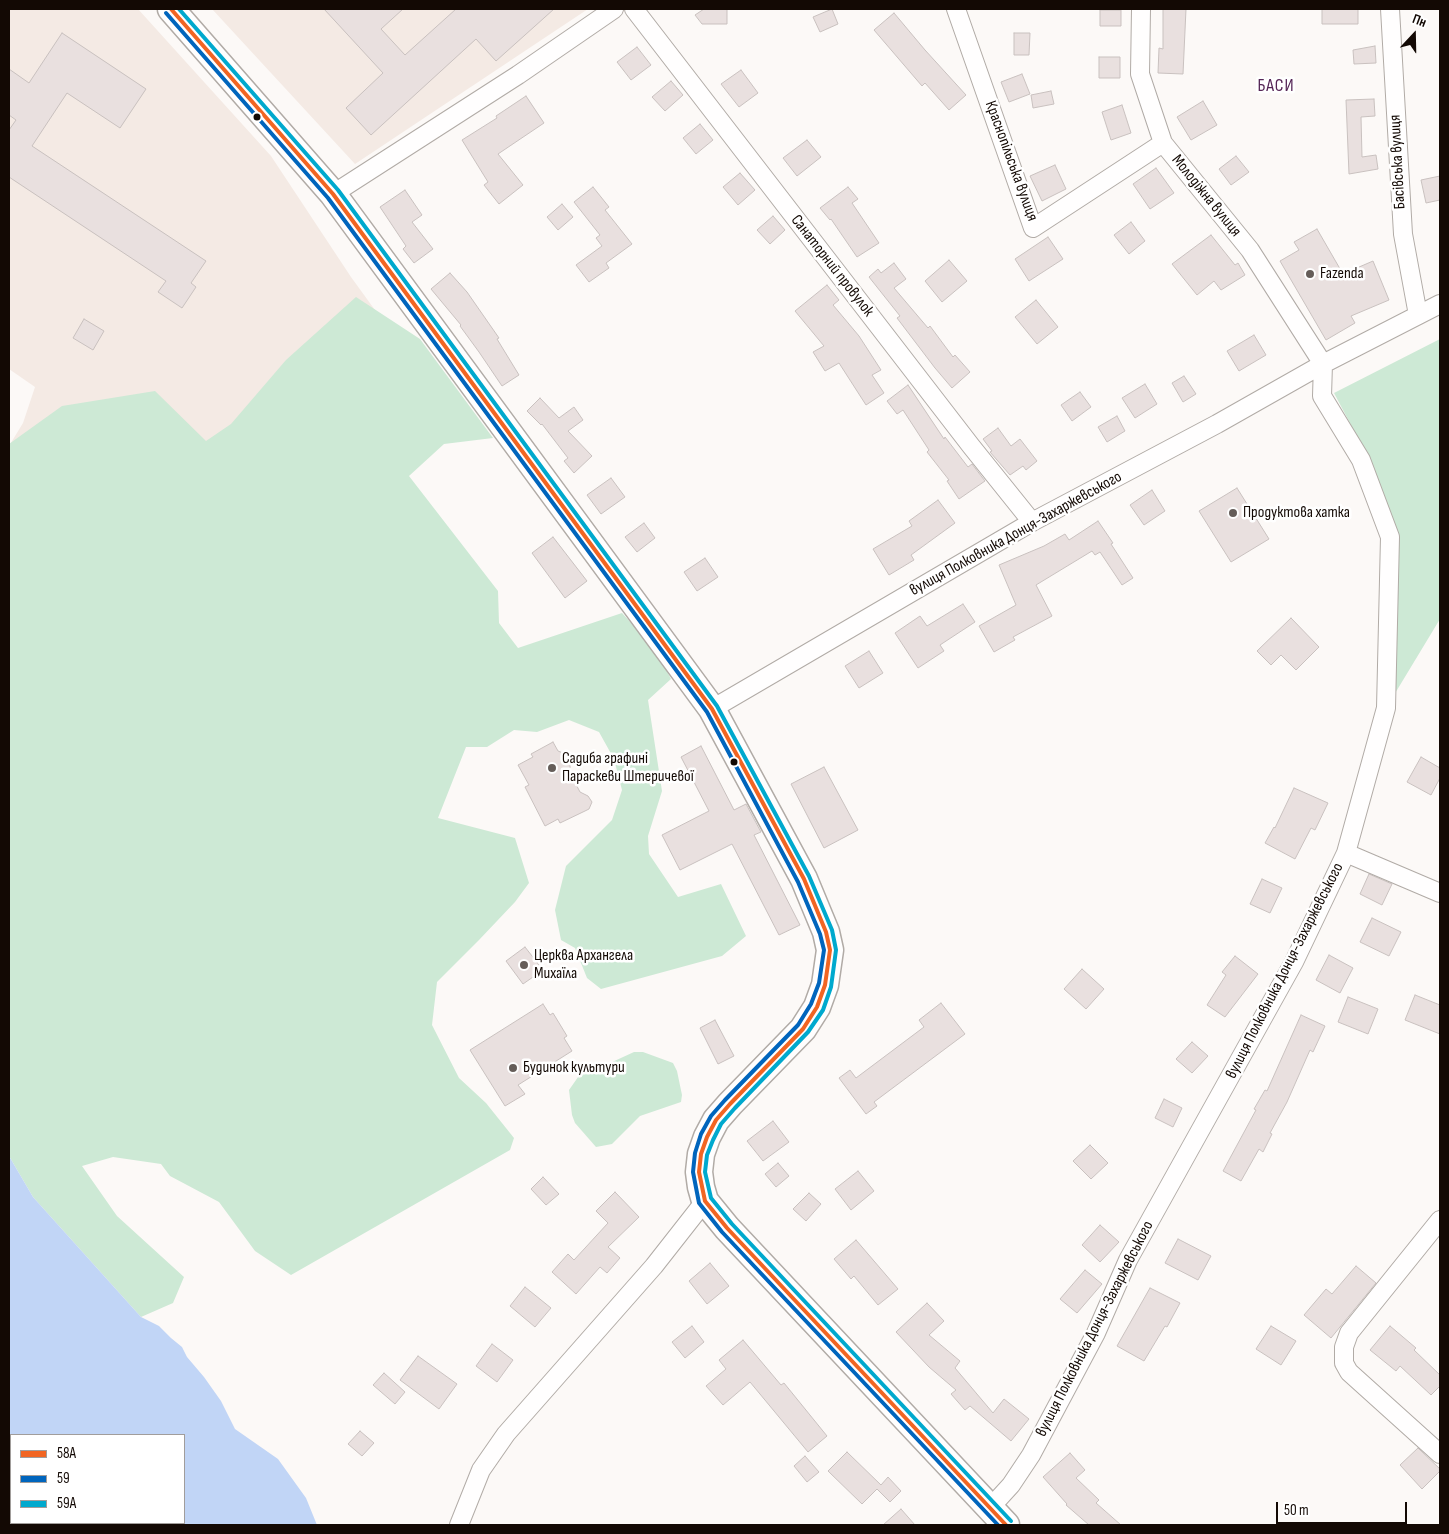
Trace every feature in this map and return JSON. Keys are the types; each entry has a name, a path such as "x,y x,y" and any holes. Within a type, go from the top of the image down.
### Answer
{"main road":[{"path":"171,9 333,194 712,709 804,879 826,932 830,950 825,985 817,1007 803,1029 730,1104 716,1120 707,1137 701,1154 699,1172 706,1202 727,1228 998,1517"}],"street":[{"path":"333,194 518,75 614,9"},
{"name":"Санаторний провулок","path":"634,9 971,446 1032,522"},
{"name":"Краснопільська вулиця","path":"956,9 1033,228 1163,143"},
{"name":"Молодіжна вулиця","path":"1141,9 1140,74 1163,143 1250,250 1323,364"},
{"name":"Басівська вулиця","path":"1390,9 1402,234 1418,315"},
{"name":"вулиця Полковника Донця-Захаржевського","path":"712,709 1032,522 1217,424 1323,364 1440,304"},
{"name":"вулиця Полковника Донця-Захаржевського","path":"998,1517 1011,1485 1031,1455 1096,1333 1128,1260 1294,962 1346,853 1386,708 1390,537 1361,460 1322,396 1323,364"},
{"path":"1346,853 1440,893"},
{"path":"459,1525 481,1470 506,1434 654,1266 706,1202"},
{"path":"1440,1220 1349,1333 1344,1347 1344,1363 1349,1372 1440,1454"}],"shaded area":[{"path":"9,9 138,9 271,156 351,277 449,412 297,649 9,446 23,423 35,387 9,369"},
{"path":"212,9 588,9 355,164"}],"green space":[{"path":"356,297 420,339 493,438 444,444 409,476 498,591 499,623 518,648 622,613 656,650 671,679 648,700 662,791 648,836 649,854 678,897 721,884 746,936 722,956 601,989 587,978 575,948 561,940 555,910 566,866 612,820 622,790 614,759 599,732 569,720 537,732 514,730 487,747 466,747 438,818 515,838 529,883 515,902 437,982 432,1025 459,1078 486,1103 514,1138 510,1150 291,1275 255,1251 219,1202 170,1176 161,1164 113,1157 82,1166 117,1216 184,1277 173,1303 141,1317 33,1197 9,1156 9,444 62,406 155,391 206,441 231,424 286,360"},
{"path":"1440,339 1440,619 1391,700 1396,536 1369,459 1334,393"},
{"path":"634,1052 643,1052 673,1063 677,1071 682,1095 681,1102 640,1116 612,1144 596,1147 575,1123 572,1115 569,1090 583,1070 610,1063"}],"water":[{"path":"9,1156 33,1197 141,1317 159,1326 182,1347 187,1357 221,1401 235,1429 278,1459 306,1498 317,1525 68,1525 66,1524 185,1524 185,1434 10,1434 10,1524 16,1524 9,1525"}],"building":[{"path":"324,9 403,9 381,29 405,55 456,9 554,9 496,61 476,39 371,135 346,108 383,73"},
{"path":"704,9 727,9 727,24 702,24 695,15"},
{"path":"832,9 838,24 820,32 813,17"},
{"path":"1163,9 1186,9 1183,74 1158,73 1159,48 1163,49"},
{"path":"1322,9 1358,9 1358,24 1322,24"},
{"path":"1100,10 1121,10 1121,26 1100,26"},
{"path":"894,13 966,95 949,110 925,83 922,86 874,30"},
{"path":"62,33 146,89 120,128 67,93 32,146 206,261 191,283 196,287 182,308 158,292 166,281 9,177 9,130 16,120 9,115 9,69 29,83"},
{"path":"1014,33 1030,33 1029,55 1014,55"},
{"path":"1375,46 1376,63 1354,64 1353,50"},
{"path":"637,47 651,65 631,80 617,62"},
{"path":"1099,57 1120,57 1120,78 1099,78"},
{"path":"741,70 758,93 739,107 721,84"},
{"path":"1022,74 1030,94 1009,102 1001,82"},
{"path":"671,81 683,95 665,111 652,97"},
{"path":"1051,91 1054,104 1033,108 1031,95"},
{"path":"526,96 544,123 498,154 523,185 499,204 484,185 488,182 462,140 497,118 496,116"},
{"path":"1374,99 1375,116 1361,117 1362,157 1376,155 1378,169 1349,174 1346,100"},
{"path":"1203,101 1217,125 1191,140 1177,117"},
{"path":"1122,105 1131,133 1111,140 1102,112"},
{"path":"700,124 713,140 696,154 683,138"},
{"path":"807,140 821,157 797,176 783,158"},
{"path":"1236,156 1249,172 1231,185 1219,169"},
{"path":"1055,165 1066,189 1042,201 1030,176"},
{"path":"1156,168 1174,193 1150,209 1133,184"},
{"path":"740,173 755,190 738,205 723,187"},
{"path":"1440,176 1440,200 1426,203 1421,180"},
{"path":"593,187 609,207 605,210 632,244 606,263 609,268 589,282 576,265 602,246 596,238 600,235 574,202"},
{"path":"848,187 858,199 852,203 879,243 857,257 831,219 820,208"},
{"path":"405,190 422,215 412,222 433,249 414,263 403,249 406,246 380,207"},
{"path":"562,204 573,217 558,230 547,217"},
{"path":"773,216 785,230 770,244 757,230"},
{"path":"1131,222 1145,241 1129,254 1114,235"},
{"name":"Fazenda","path":"1317,229 1343,274 1373,261 1389,300 1351,316 1355,323 1326,340 1280,261 1299,250 1294,242"},
{"path":"1211,235 1235,265 1238,263 1245,275 1221,290 1214,281 1197,295 1172,264"},
{"path":"1048,237 1063,259 1029,281 1015,259"},
{"path":"949,260 967,281 942,302 925,281"},
{"path":"894,263 906,279 894,288 928,328 930,326 953,357 955,355 970,372 952,388 897,318 900,316 869,277 878,269 881,273"},
{"path":"450,273 467,292 499,338 497,339 519,375 502,386 461,325 431,289"},
{"path":"827,285 839,300 833,305 859,336 881,370 872,375 884,393 866,405 839,363 825,371 813,352 824,346 795,311"},
{"path":"1036,300 1058,327 1037,344 1015,317"},
{"path":"84,319 104,331 93,350 73,338"},
{"path":"1254,335 1266,355 1239,371 1227,351"},
{"path":"1184,376 1196,394 1183,402 1172,383"},
{"path":"1145,384 1157,404 1135,418 1122,398"},
{"path":"908,385 944,439 945,437 968,467 972,464 985,481 959,499 947,481 949,480 927,452 929,450 903,410 897,414 887,401"},
{"path":"1080,392 1091,407 1072,421 1061,405"},
{"path":"540,398 559,418 574,407 583,420 568,431 592,456 574,473 564,461 568,458 542,424 527,411"},
{"path":"1117,416 1125,431 1107,442 1098,427"},
{"path":"998,428 1011,446 1020,439 1037,461 1026,470 1023,466 1010,475 990,452 992,451 983,439"},
{"path":"611,478 625,497 601,514 587,495"},
{"path":"1237,488 1269,539 1231,562 1199,511"},
{"path":"1152,490 1165,511 1144,525 1130,505"},
{"path":"938,500 955,523 911,555 914,560 889,575 873,549 912,526 909,521"},
{"path":"1098,521 1133,578 1122,585 1100,552 1095,555 1092,551 1036,585 1052,616 1013,637 1015,640 994,652 979,626 1016,605 999,565 1044,546 1065,534 1069,540"},
{"path":"644,523 655,538 637,552 625,537"},
{"path":"553,537 587,581 565,598 532,553"},
{"path":"705,558 718,577 697,591 684,572"},
{"path":"963,604 975,622 940,645 944,651 918,668 895,633 920,616 927,626"},
{"path":"1291,618 1319,647 1296,670 1281,655 1271,665 1257,651"},
{"path":"869,651 883,673 859,688 845,666"},
{"path":"553,742 558,751 568,755 570,758 570,773 580,792 588,796 592,802 589,809 560,823 558,819 545,826 525,787 529,785 518,765 533,757 531,754"},
{"path":"701,746 734,810 746,804 761,832 754,835 800,925 779,935 732,844 680,870 662,835 709,811 681,757"},
{"path":"1421,757 1440,768 1440,778 1431,795 1407,782"},
{"path":"824,767 858,830 824,848 791,784"},
{"path":"1294,788 1328,803 1315,830 1311,828 1295,859 1265,843 1275,828"},
{"path":"1369,874 1392,884 1382,905 1360,894"},
{"path":"1262,879 1282,888 1270,913 1250,904"},
{"path":"1372,918 1401,932 1389,956 1360,942"},
{"name":"Церква Архангела Михаїла","path":"525,947 543,970 523,984 506,961"},
{"path":"1329,955 1353,968 1340,993 1316,980"},
{"path":"1235,956 1258,974 1225,1017 1207,1005 1226,975 1222,972"},
{"path":"1082,969 1104,989 1086,1009 1064,989"},
{"path":"1415,995 1440,1005 1440,1034 1405,1020"},
{"path":"1348,997 1378,1009 1368,1034 1338,1022"},
{"path":"941,1003 965,1034 874,1102 877,1106 866,1114 839,1078 850,1070 856,1078 924,1027 919,1020"},
{"name":"Будинок культури","path":"543,1004 550,1015 553,1013 567,1036 564,1038 572,1051 518,1085 525,1094 505,1106 470,1050"},
{"path":"1301,1015 1325,1026 1313,1052 1310,1050 1287,1102 1270,1133 1272,1134 1263,1152 1259,1149 1241,1181 1223,1171 1256,1110 1254,1109 1265,1090 1267,1091"},
{"path":"715,1020 734,1056 718,1064 700,1028"},
{"path":"1192,1042 1208,1056 1192,1073 1176,1059"},
{"path":"1164,1099 1182,1108 1173,1127 1155,1118"},
{"path":"773,1121 789,1142 763,1161 747,1141"},
{"path":"1090,1145 1108,1163 1091,1179 1073,1161"},
{"path":"778,1163 789,1176 776,1187 765,1174"},
{"path":"858,1171 874,1191 851,1210 835,1189"},
{"path":"543,1177 559,1194 546,1205 531,1189"},
{"path":"615,1192 639,1217 608,1247 620,1258 607,1273 600,1267 576,1294 552,1272 568,1254 574,1260 608,1223 596,1211"},
{"path":"809,1193 821,1204 806,1221 793,1209"},
{"path":"1100,1225 1119,1242 1100,1262 1082,1245"},
{"path":"1178,1239 1211,1256 1198,1280 1165,1263"},
{"path":"856,1240 898,1289 878,1305 854,1276 851,1279 834,1259"},
{"path":"710,1263 729,1286 707,1304 689,1281"},
{"path":"1356,1266 1376,1283 1331,1338 1304,1315 1326,1289 1332,1294"},
{"path":"1085,1270 1102,1284 1077,1313 1060,1299"},
{"path":"525,1287 551,1308 535,1327 510,1306"},
{"path":"1150,1288 1180,1303 1167,1327 1165,1326 1144,1361 1117,1346"},
{"path":"927,1303 944,1321 929,1335 960,1361 955,1368 993,1413 1004,1399 1029,1419 1011,1441 970,1406 965,1410 951,1394 956,1390 929,1367 896,1332"},
{"path":"692,1326 704,1342 685,1358 672,1342"},
{"path":"1271,1326 1296,1341 1281,1365 1256,1349"},
{"path":"1390,1326 1416,1348 1414,1350 1440,1375 1440,1386 1431,1395 1400,1366 1396,1371 1370,1350"},
{"path":"743,1340 781,1385 784,1383 827,1436 808,1452 750,1382 723,1405 706,1386 726,1369 719,1360"},
{"path":"492,1344 513,1360 497,1382 476,1366"},
{"path":"418,1356 457,1384 439,1409 400,1380"},
{"path":"384,1373 405,1392 395,1404 373,1385"},
{"path":"360,1431 374,1443 362,1456 348,1444"},
{"path":"1418,1448 1440,1469 1422,1489 1400,1465"},
{"path":"847,1452 881,1485 888,1477 901,1491 890,1502 877,1489 862,1504 828,1471"},
{"path":"1070,1453 1085,1470 1076,1478 1099,1500 1096,1503 1121,1525 1089,1525 1066,1505 1043,1477"},
{"path":"805,1456 819,1472 807,1482 794,1466"},
{"path":"901,1509 915,1525 883,1525"}],"transit line":[{"name":"58А","path":"171,9 333,194 712,709 804,879 826,932 830,950 825,985 817,1007 803,1029 730,1104 716,1120 707,1137 701,1154 699,1172 705,1201 727,1228 1006,1525"},
{"name":"59А","path":"179,9 338,190 717,706 809,876 832,930 836,950 831,987 823,1010 808,1032 721,1124 707,1155 705,1172 711,1198 732,1224 1011,1521"},
{"name":"59","path":"166,13 328,198 707,712 798,882 820,934 824,950 819,983 811,1004 798,1025 725,1100 711,1116 701,1134 695,1153 693,1172 699,1203 722,1232 998,1525"}],"place":[{"name":"Fazenda","path":"1310,274"},
{"name":"Продуктова хатка","path":"1233,513"},
{"name":"Садиба графині Параскеви Штеричевої","path":"552,768"},
{"name":"Церква Архангела Михаїла","path":"524,965"},
{"name":"Будинок культури","path":"513,1068"}],"district":[{"name":"БАСИ","path":"1276,86"}]}
